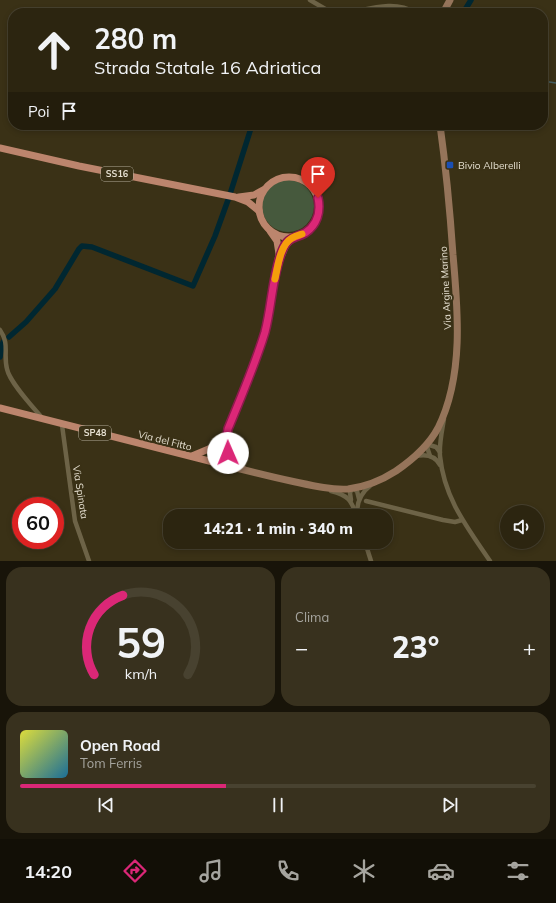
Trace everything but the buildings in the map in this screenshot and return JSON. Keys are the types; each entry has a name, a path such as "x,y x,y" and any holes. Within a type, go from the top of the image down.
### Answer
{"main road":[{"name":"SS16","path":"0,148 79,166 235,196"},
{"path":"221,464 219,455 220,449 264,336 278,264 284,247 294,237 309,230 316,220 319,210 318,198 309,184 299,178 288,176 277,179 267,185 260,198 259,211 262,222 278,244 278,264"},
{"path":"235,196 249,196 264,190"},
{"path":"235,196 248,202 259,211"},
{"path":"270,231 279,235 294,237"},
{"name":"Via del Fitto","path":"0,408 62,425 221,464"},
{"path":"221,464 228,451 226,441 228,429"},
{"path":"190,456 205,452 213,447 228,429"}],"street":[{"path":"310,0 324,8"},
{"path":"373,8 394,4 410,8"},
{"name":"Via Argine Marino","path":"426,444 438,426 447,404 455,365 457,333 456,289 451,220 441,130"},
{"path":"0,330 6,342 7,369 24,396 44,420"},
{"path":"447,404 440,452 442,469 449,496 462,520 490,561"},
{"name":"Via Spinata","path":"62,425 76,521 89,561"},
{"path":"430,456 426,444 436,446 440,452"},
{"name":"Via del Fitto","path":"221,464 324,488 352,488 375,481 392,473 414,457 426,444"},
{"path":"228,451 233,459 243,469"},
{"path":"414,457 425,455 430,456 437,460 442,469"},
{"path":"357,509 365,490 375,481"},
{"path":"324,488 345,496 351,502"},
{"path":"354,509 350,496 352,488 357,491 360,500"},
{"path":"366,501 451,522 462,520"},
{"path":"367,549 371,561"}],"green space":[{"path":"288,180 298,182 306,188 312,196 314,206 312,216 306,224 298,230 288,232 278,230 270,224 264,216 262,206 264,196 270,188 278,182"}],"waterway":[{"path":"466,8 471,0"},
{"path":"548,82 556,83"},
{"path":"231,191 250,130"},
{"path":"9,337 26,322 55,289 82,246 92,247 193,286 215,236 228,200"},
{"path":"0,357 3,342"}],"slow traffic":[{"path":"275,279 284,247 294,237 302,234"}],"place":[{"name":"Bivio Alberelli","path":"450,165"}],"route":[{"path":"228,453 226,445 228,429 265,332 278,264 282,251 290,240 309,230 313,225 319,210 318,198"}]}
